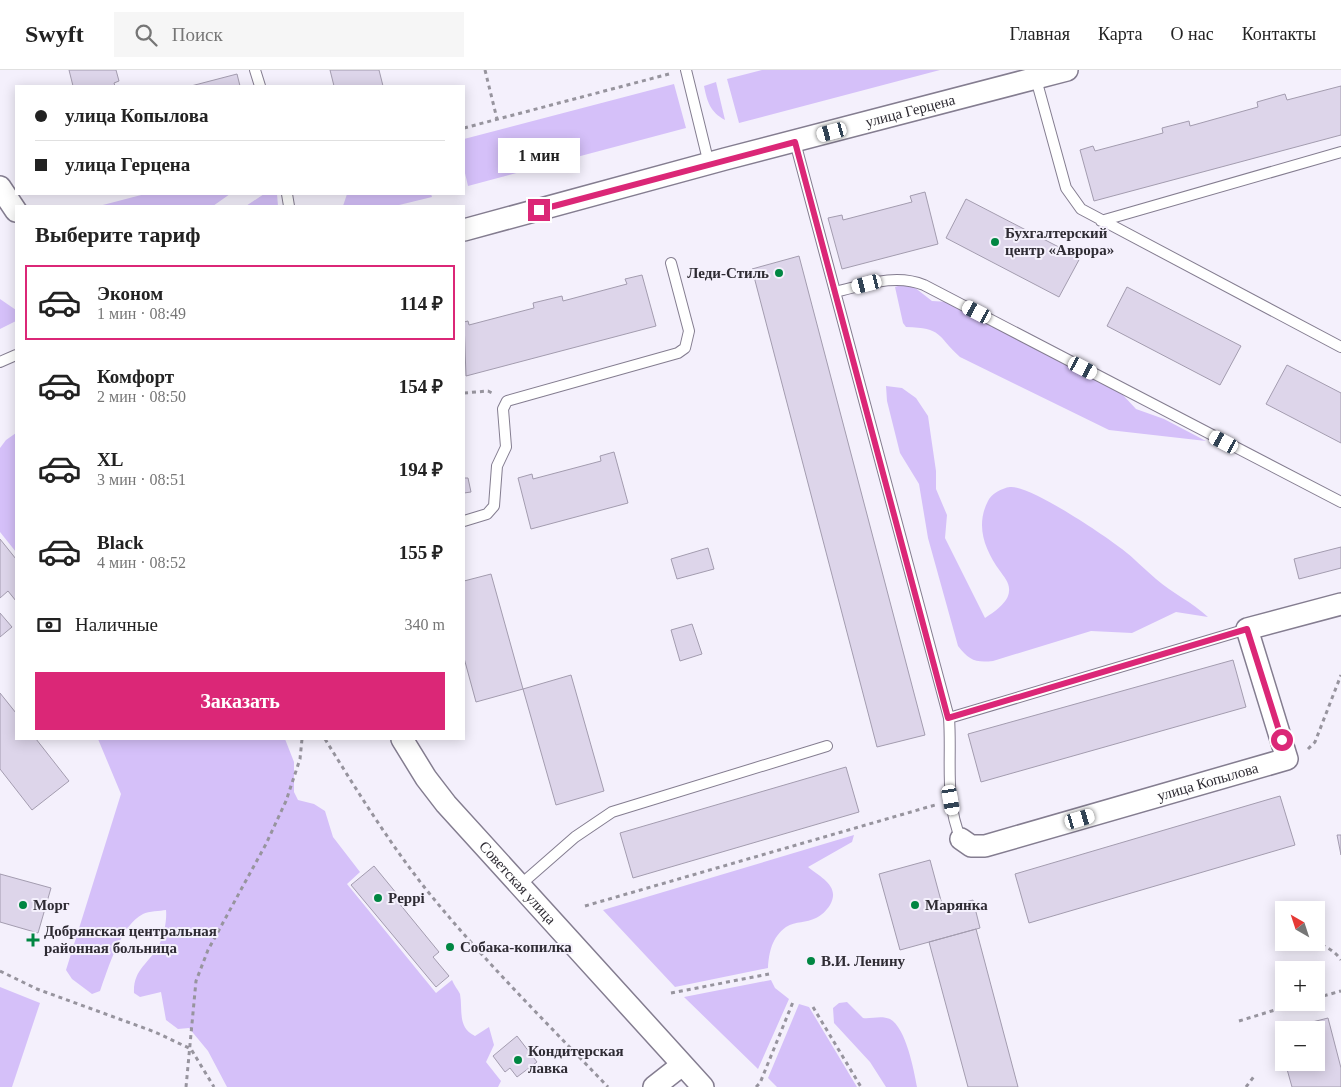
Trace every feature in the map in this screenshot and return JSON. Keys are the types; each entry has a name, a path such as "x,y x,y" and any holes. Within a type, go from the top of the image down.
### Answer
{"street":[{"name":"улица Герцена","path":"465,230 1067,70"},
{"path":"0,188 15,210"},
{"path":"1287,759 1247,629 1341,604"},
{"name":"Советская улица","path":"403,740 426,778 446,804 704,1087"},
{"name":"улица Копылова","path":"961,839 971,846 985,846 1287,759"},
{"path":"654,1087 682,1065"}],"lane":[{"path":"255,70 260,85"},
{"path":"686,70 709,164"},
{"path":"1036,78 1068,192 1081,209 1341,347"},
{"path":"795,142 948,718 951,800 956,828 961,839"},
{"path":"1101,221 1341,152"},
{"path":"465,521 487,514 494,506 497,466 506,447 503,406 516,397 678,353 685,348 689,331 671,263"},
{"path":"835,292 883,280 912,280 924,284 1341,502"},
{"path":"0,362 15,355"},
{"path":"948,718 1247,629"},
{"path":"519,886 575,837 612,812 827,746"}],"path":[{"path":"485,70 497,119"},
{"path":"465,128 673,72"},
{"path":"465,393 488,391 495,394 503,406"},
{"path":"1287,759 1304,754 1315,742 1341,674"},
{"path":"186,1087 196,981 208,950 266,844 286,801 300,759 302,740"},
{"path":"326,740 424,886 480,951 608,1087"},
{"path":"585,906 951,800"},
{"path":"1325,947 1338,955 1341,960"},
{"path":"0,971 37,989 155,1032 191,1049 214,1087"},
{"path":"671,993 769,974"},
{"path":"1325,995 1341,991"},
{"path":"756,1087 760,1083 794,1002"},
{"path":"814,1007 861,1087"},
{"path":"1239,1021 1275,1010"},
{"path":"1246,1087 1255,1075"}],"shaded area":[{"path":"762,70 940,70 739,123 727,79"},
{"path":"716,82 725,120 713,110 705,91 704,86"},
{"path":"674,84 686,128 468,186 465,173 465,139"},
{"path":"141,195 229,195 214,205 103,205"},
{"path":"262,195 277,195 278,205 248,205"},
{"path":"347,195 431,195 432,197 399,205 343,205"},
{"path":"906,283 932,301 950,302 1122,394 1136,409 1164,419 1206,441 1109,430 960,357 933,331 906,327 903,323 895,287"},
{"path":"0,299 15,309 15,322 0,329"},
{"path":"886,386 902,388 916,398 928,416 936,471 936,489 947,515 945,538 985,618 1004,603 1008,595 1009,585 986,546 982,520 989,498 997,492 1010,487 1033,494 1049,502 1100,533 1131,556 1162,584 1208,617 1176,612 1132,633 1091,631 993,661 977,661 966,655 958,646 928,538 919,484 900,453 887,401"},
{"path":"15,434 15,551 0,532 0,448 6,440"},
{"path":"98,740 285,740 294,762 294,792 298,800 314,804 325,811 333,837 360,872 347,884 436,993 452,980 460,994 462,1018 465,1028 475,1036 489,1027 494,1045 486,1062 501,1081 498,1087 227,1087 208,1051 189,1028 178,1029 166,1020 161,992 140,997 134,993 134,985 139,972 161,941 166,923 166,910 143,914 128,928 116,948 100,991 92,994 72,979 66,970 121,794"},
{"path":"854,835 852,842 808,867 828,883 833,892 833,898 829,907 820,916 812,920 790,925 777,935 769,956 768,968 675,987 603,910"},
{"path":"771,980 775,988 789,999 758,1069 684,997"},
{"path":"0,987 40,1003 12,1087 0,1087"},
{"path":"847,1002 863,1018 887,1018 896,1024 905,1040 917,1087 886,1087 870,1062 834,1023 833,1008 839,1003"},
{"path":"799,1004 809,1007 857,1087 777,1087 768,1078"}],"building":[{"path":"69,70 116,70 119,81 114,83 115,85 73,85"},
{"path":"330,70 379,70 383,85 334,85"},
{"path":"237,74 240,85 195,85"},
{"path":"1341,86 1341,135 1094,201 1080,150 1093,146 1095,151 1163,133 1162,128 1189,121 1190,126 1258,107 1257,102 1285,94 1287,100"},
{"path":"925,192 938,244 842,269 828,218 842,215 843,220 912,202 910,196"},
{"path":"966,199 1080,258 1059,297 946,238"},
{"path":"799,256 925,735 877,747 752,269"},
{"path":"642,275 656,326 466,376 465,322 468,321 469,325 534,308 533,303 562,296 563,301 627,284 625,279"},
{"path":"1127,287 1241,346 1220,385 1107,326"},
{"path":"1287,365 1341,393 1341,443 1266,404"},
{"path":"614,452 628,503 531,529 518,478 532,474 533,479 601,461 600,456"},
{"path":"465,478 468,478 471,492 465,493"},
{"path":"0,539 15,558 15,600 8,591 0,598"},
{"path":"1341,547 1341,568 1299,579 1294,559"},
{"path":"708,548 714,569 677,579 671,559"},
{"path":"491,574 523,689 476,702 465,662 465,581"},
{"path":"0,613 12,627 0,637"},
{"path":"692,624 702,654 680,661 671,630"},
{"path":"1233,660 1246,707 981,782 968,734"},
{"path":"571,675 604,791 556,805 523,689"},
{"path":"0,693 15,712 15,740 37,740 69,781 32,810 0,769"},
{"path":"846,767 859,812 633,878 620,833"},
{"path":"1280,796 1295,845 1029,923 1015,874"},
{"path":"1337,835 1341,835 1341,855"},
{"path":"930,860 943,908 973,900 980,928 900,950 879,874"},
{"path":"374,866 397,894 394,897 439,952 433,957 449,976 436,987 351,885"},
{"name":"Морг","path":"0,874 51,888 38,933 0,922"},
{"path":"976,929 1018,1087 968,1087 929,942"},
{"path":"1328,1018 1341,1068 1341,1087 1292,1087 1288,1071 1325,1071 1325,1021 1316,1021"},
{"path":"517,1036 537,1062 517,1077 510,1068 505,1072 493,1056"}],"place":[{"name":"Бухгалтерский центр «Аврора»","path":"995,242"},
{"name":"Леди-Стиль","path":"779,273"},
{"name":"Peppi","path":"378,898"},
{"name":"Морг","path":"23,905"},
{"name":"Марянка","path":"915,905"},
{"name":"Добрянская центральная районная больница","path":"33,940"},
{"name":"Собака-копилка","path":"450,947"},
{"name":"В.И. Ленину","path":"811,961"},
{"name":"Кондитерская лавка","path":"518,1060"}],"route":[{"path":"539,210 724,159 795,142 948,718 1247,629 1282,740"}]}
